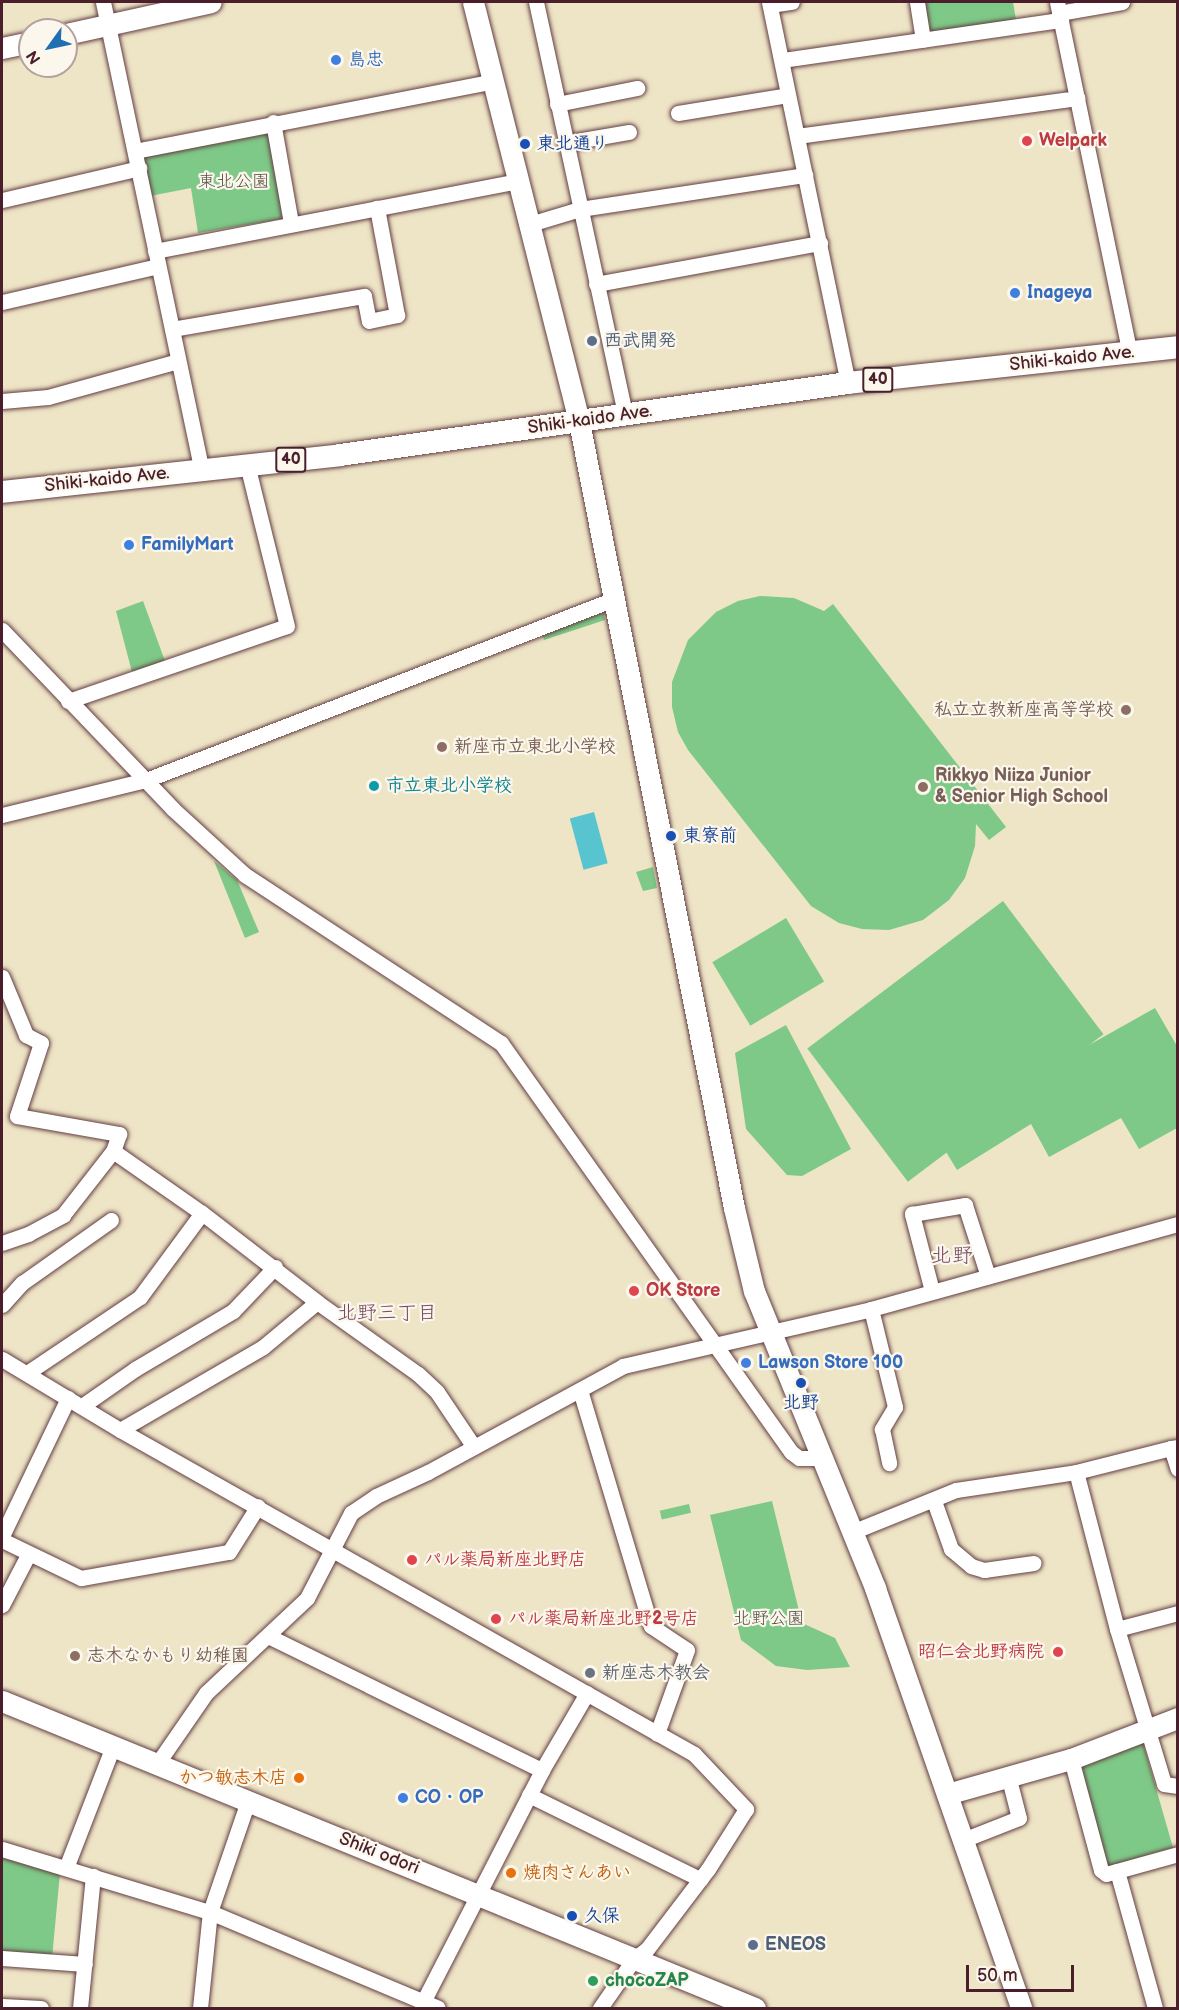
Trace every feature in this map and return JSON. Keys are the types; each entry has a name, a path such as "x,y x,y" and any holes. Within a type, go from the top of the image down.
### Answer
{"main road":[{"name":"Shiki-kaido Ave.","path":"2,492 201,470 579,422 848,383 1178,347"}],"street":[{"path":"104,2 201,470"},
{"path":"78,31 211,2"},
{"path":"473,2 579,422 734,1208 767,1331 852,1532 947,1794 1021,2008"},
{"path":"536,2 625,415"},
{"path":"792,2 770,3 848,383"},
{"path":"917,2 923,40"},
{"path":"782,60 923,40 1059,11 1122,2"},
{"path":"1059,11 1130,352"},
{"path":"2,48 18,45"},
{"path":"135,151 273,122 494,81"},
{"path":"557,104 637,88"},
{"path":"678,113 788,94"},
{"path":"797,136 1077,99"},
{"path":"273,122 291,223"},
{"path":"565,143 629,132"},
{"path":"2,200 139,168"},
{"path":"530,224 580,210 805,176"},
{"path":"2,302 291,223 519,181"},
{"path":"172,329 364,296 369,321 397,315 377,208"},
{"path":"596,284 820,243"},
{"path":"2,401 48,397 178,361"},
{"path":"68,701 287,626 247,464"},
{"path":"2,815 146,780 614,599"},
{"path":"2,630 146,780 261,887 501,1043 791,1452 799,1458 821,1458"},
{"path":"2,976 26,1035 41,1043 17,1116 119,1134 113,1151 63,1215 28,1234 2,1243"},
{"path":"113,1151 202,1213 275,1267 317,1302 418,1374 437,1392 474,1447"},
{"path":"932,1291 912,1214 965,1206 988,1276"},
{"path":"27,1373 140,1297 202,1213"},
{"path":"2,1305 22,1283 111,1220"},
{"path":"157,1764 207,1693 307,1598 351,1513 376,1496 474,1447 623,1366 715,1342 871,1309 1178,1224"},
{"path":"82,1406 135,1369 233,1311 275,1267"},
{"path":"120,1430 263,1347 317,1302"},
{"path":"871,1309 895,1407 882,1429 889,1463"},
{"path":"2,1359 120,1430 694,1754 746,1809 700,1879 647,1949 634,1959 600,2008"},
{"path":"580,1390 651,1626 687,1650 657,1734"},
{"path":"68,1398 2,1538 28,1555 81,1578 229,1552 258,1506"},
{"path":"852,1532 934,1501 956,1490 1076,1472 1174,1448 1178,1469"},
{"path":"1076,1472 1118,1629 1164,1784 1178,1786"},
{"path":"934,1501 951,1549 971,1566 984,1570 1034,1563"},
{"path":"2,1605 28,1555"},
{"path":"1118,1629 1178,1612"},
{"path":"268,1636 542,1770"},
{"path":"423,2002 542,1770 587,1693"},
{"name":"Shiki odori","path":"2,1701 755,2008"},
{"path":"947,1794 1009,1779 1071,1760 1178,1718"},
{"path":"66,1868 113,1746"},
{"path":"1071,1760 1101,1870 1106,1874 1178,1854"},
{"path":"963,1840 991,1826 1019,1818 1009,1779"},
{"path":"530,1795 700,1879"},
{"path":"200,2008 210,1912 248,1801"},
{"path":"2,1849 210,1912 438,2008"},
{"path":"1117,1870 1155,2008"},
{"path":"80,2008 93,1876"},
{"path":"2,1958 85,1964"},
{"path":"2,2006 40,2008"}],"green space":[{"path":"924,2 1013,2 1016,20 930,32"},
{"name":"東北公園","path":"269,130 285,214 281,219 198,233 191,188 150,196 143,160 147,153"},
{"path":"760,596 794,598 824,611 833,604 1006,827 989,840 976,824 975,846 965,878 949,900 923,920 889,930 862,929 839,923 811,906 688,750 678,732 672,707 672,682 688,640 716,612 738,601"},
{"path":"143,601 165,661 132,672 116,611"},
{"path":"603,610 605,620 544,640 542,634"},
{"path":"214,861 237,880 259,932 245,938"},
{"path":"653,867 657,888 643,891 636,872"},
{"path":"1003,901 1104,1034 908,1182 807,1048"},
{"path":"786,918 824,981 750,1026 712,962"},
{"path":"1155,1008 1177,1046 1177,1128 1139,1149 1121,1118 1049,1157 1031,1124 957,1170 934,1132"},
{"path":"786,1025 851,1149 802,1176 787,1175 746,1129 735,1053"},
{"name":"北野公園","path":"772,1501 802,1623 835,1638 850,1667 807,1670 776,1666 741,1640 710,1515"},
{"path":"689,1504 691,1513 662,1520 660,1511"},
{"path":"1143,1743 1173,1848 1108,1867 1078,1762"},
{"path":"3,1855 60,1873 52,1958 2,1954"}],"water":[{"path":"594,812 608,863 584,870 570,818"}],"place":[{"name":"島忠","path":"336,60"},
{"name":"Welpark","path":"1027,141"},
{"name":"東北通り","path":"525,144"},
{"name":"Inageya","path":"1015,293"},
{"name":"西武開発","path":"592,341"},
{"name":"FamilyMart","path":"129,545"},
{"name":"私立立教新座高等学校","path":"1126,710"},
{"name":"新座市立東北小学校","path":"442,747"},
{"name":"市立東北小学校","path":"374,786"},
{"name":"Rikkyo Niiza Junior & Senior High School","path":"923,787"},
{"name":"東寮前","path":"671,836"},
{"name":"OK Store","path":"634,1291"},
{"name":"Lawson Store 100","path":"746,1363"},
{"name":"北野","path":"801,1383"},
{"name":"パル薬局新座北野店","path":"412,1560"},
{"name":"パル薬局新座北野2号店","path":"496,1619"},
{"name":"昭仁会北野病院","path":"1058,1652"},
{"name":"志木なかもり幼稚園","path":"75,1656"},
{"name":"新座志木教会","path":"590,1673"},
{"name":"かつ敏志木店","path":"299,1778"},
{"name":"CO・OP","path":"403,1798"},
{"name":"焼肉さんあい","path":"511,1873"},
{"name":"久保","path":"572,1916"},
{"name":"ENEOS","path":"753,1945"},
{"name":"chocoZAP","path":"593,1981"}],"district":[{"name":"北野","path":"952,1256"},
{"name":"北野三丁目","path":"387,1313"}]}
